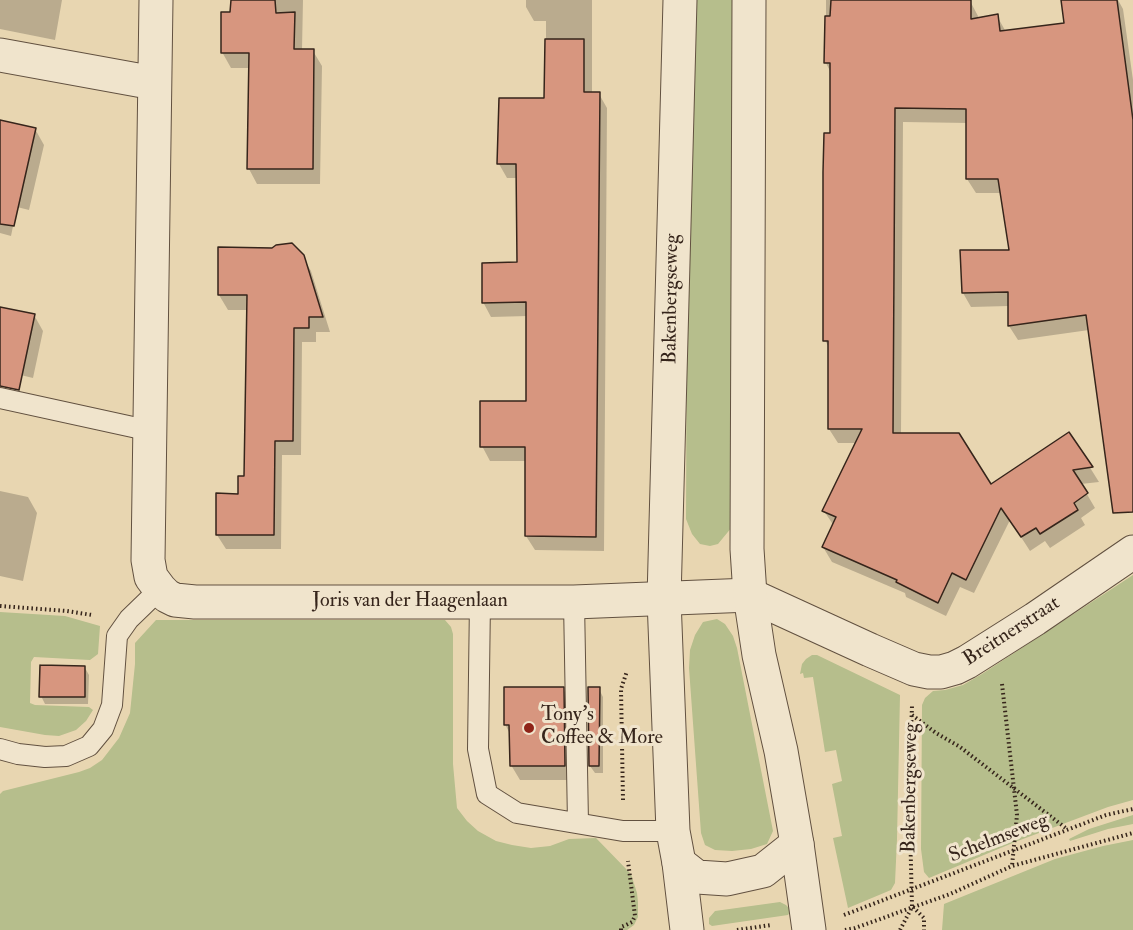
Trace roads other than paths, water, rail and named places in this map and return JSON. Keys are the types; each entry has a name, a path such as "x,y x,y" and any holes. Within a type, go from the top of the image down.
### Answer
{"street":[{"path":"156,0 148,560 151,577 160,589"},
{"name":"Bakenbergseweg","path":"680,0 664,598 673,831 687,930"},
{"path":"749,0 747,549 750,595 759,655 781,751 808,925"},
{"path":"0,55 154,83"},
{"name":"Breitnerstraat","path":"750,595 914,669 941,672 955,669 1035,619 1133,552"},
{"name":"Joris van der Haagenlaan","path":"160,589 175,600 195,602 574,602 664,598"},
{"path":"664,598 750,595"},
{"path":"679,863 697,877 727,879 763,871 797,844"}],"lane":[{"path":"0,398 151,431"},
{"path":"0,749 45,757 66,756 88,746 103,729 112,705 117,636 129,619 160,589"},
{"path":"480,601 478,749 487,794 517,813 623,831 673,831"},
{"path":"574,602 578,823"}],"place":[{"name":"Tony's Coffee & More","path":"529,728"}]}
